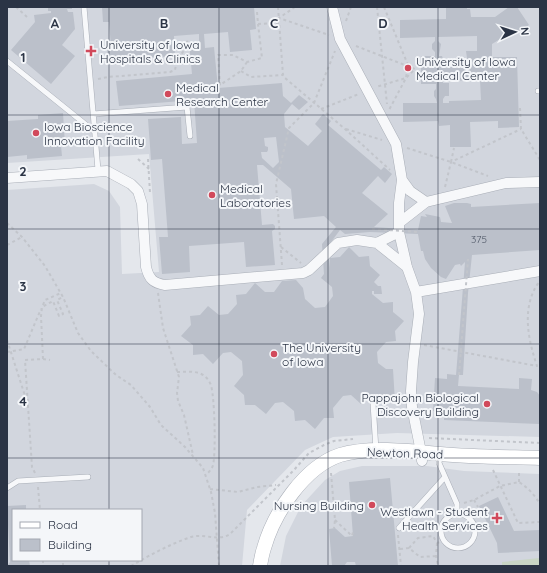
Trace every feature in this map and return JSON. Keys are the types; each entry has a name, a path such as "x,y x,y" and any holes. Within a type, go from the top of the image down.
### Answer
{"street":[{"path":"332,7 340,39 396,144 402,180 399,203 399,228 406,267 416,292 419,314 411,391 421,456"},
{"path":"7,178 98,170 107,171 131,184 138,191 142,204 146,267 148,275 151,280 157,284 165,285 303,273 309,270 338,243 357,240 377,244 406,267"},
{"path":"402,180 410,191 426,202"},
{"path":"377,244 399,228 426,202 506,183 540,182"},
{"path":"416,292 540,271"},
{"name":"Newton Road","path":"260,566 263,549 278,514 290,496 304,480 321,466 341,455 364,451 376,451 421,456 440,454 540,458"}],"lane":[{"path":"84,7 98,170"},
{"path":"7,62 95,132"},
{"path":"93,114 186,107 190,136"},
{"path":"373,403 376,451"},
{"path":"440,454 439,463 456,504 457,513"},
{"path":"7,488 18,481 88,477"},
{"path":"398,529 445,477"},
{"path":"457,513 465,515 472,521 475,530 474,538 468,545 459,548 450,546 444,541 440,532 442,523 448,516 457,513"}],"path":[{"path":"16,7 27,17"},
{"path":"278,7 283,75 285,78 402,180"},
{"path":"377,7 388,113 406,78 408,65 384,7"},
{"path":"247,62 233,55 218,54 220,85 241,71 247,62 262,58 257,12"},
{"path":"258,24 279,23"},
{"path":"283,275 276,184 289,128 314,104 340,39"},
{"path":"98,79 170,72 176,70 177,60 188,45 187,40"},
{"path":"241,71 251,77 283,75"},
{"path":"520,108 521,129 540,160"},
{"path":"345,129 451,162 506,183"},
{"path":"451,162 521,129"},
{"path":"442,198 454,148"},
{"path":"138,159 148,169 148,159"},
{"path":"7,223 22,237 45,266 63,297 78,333 91,351 116,375 132,386 150,407 161,425 185,446 203,468 210,489 215,513 219,566"},
{"path":"372,230 418,232"},
{"path":"7,245 22,237"},
{"path":"281,247 309,270"},
{"path":"459,375 468,259"},
{"path":"415,343 536,366 530,344 528,325 529,303 534,290 540,281"},
{"path":"157,284 163,328 179,377 177,393 178,401 184,415 193,457"},
{"path":"7,352 24,349 45,300 61,293"},
{"path":"42,307 53,301 59,316 64,314 57,300 63,297"},
{"path":"42,307 43,359"},
{"path":"7,340 28,405"},
{"path":"40,509 37,479 32,467 25,360 50,360"},
{"path":"178,372 195,371 210,382 213,392 215,453 213,467 206,475"},
{"path":"330,460 334,528"},
{"path":"493,470 518,523 540,522"},
{"path":"518,482 519,472"},
{"path":"456,504 474,500 500,486 518,482 527,487 536,496 540,504"},
{"path":"210,489 238,492 257,487 277,485"},
{"path":"474,500 478,507"},
{"path":"334,520 352,536 353,532"},
{"path":"398,529 401,566"},
{"path":"142,560 198,535 216,538 225,537"},
{"path":"400,549 409,548 418,538 433,536 437,543 436,556 438,566"},
{"path":"437,543 444,541"},
{"path":"409,548 420,557 436,556"},
{"path":"131,566 140,561"}],"shaded area":[{"name":"The University of Iowa","path":"7,7 540,7 540,437 397,433 333,437 305,450 247,510 242,566 7,566 7,190 94,184 109,191 120,207 122,274 159,272 149,154 7,163"},
{"path":"362,466 427,466 464,471 540,474 540,566 280,566 286,536 301,506 325,480 340,471"}],"green space":[{"path":"540,558 540,566 502,566 502,562"}],"building":[{"path":"48,7 72,7 72,9 67,9 68,12 73,12 75,29 62,45 75,56 51,84 11,50 35,22 34,15 51,13 51,11 48,11"},
{"path":"102,7 254,7 256,29 250,30 252,50 230,52 228,32 204,34 205,48 214,47 218,88 282,83 283,96 291,103 299,95 308,102 299,110 292,104 284,114 285,127 308,146 322,131 315,124 323,114 331,121 328,125 381,170 384,167 392,174 385,183 378,176 362,193 388,214 374,227 418,230 421,216 427,217 425,214 440,217 441,222 452,223 445,206 454,203 467,203 471,204 471,207 540,203 540,250 472,255 463,375 459,375 458,386 519,389 519,378 532,379 531,390 537,392 540,396 539,424 444,420 444,411 433,411 435,378 447,379 447,374 456,375 465,262 461,266 460,264 455,265 446,279 441,277 431,268 425,259 423,251 421,251 418,234 370,232 345,234 340,230 328,246 330,268 330,258 340,257 349,247 359,257 369,256 370,266 380,275 374,282 378,286 381,286 382,294 374,294 374,291 372,291 372,294 383,303 393,302 393,312 404,321 395,331 396,341 386,342 377,352 378,363 386,369 393,369 395,402 385,403 385,398 365,400 361,404 351,395 343,396 333,408 334,418 324,418 315,429 305,420 295,421 294,411 283,402 275,403 266,414 255,405 245,405 244,395 234,386 243,375 242,361 231,352 223,353 213,364 203,354 193,355 193,345 181,336 191,325 190,316 200,315 208,306 219,315 228,314 237,304 236,295 246,294 255,283 265,292 274,292 282,281 296,280 303,288 305,299 315,308 325,307 333,296 332,287 321,278 324,274 322,244 336,227 324,216 294,219 291,189 263,165 257,165 262,225 273,224 275,226 275,229 272,231 275,265 246,267 244,242 189,246 190,272 162,274 159,237 168,237 162,159 151,160 148,119 181,117 182,144 197,143 194,100 119,106 116,81 192,74 189,42 199,41 199,34 174,36 175,56 108,61 107,48 111,47 109,22 103,22","holes":["276,137 279,162 273,168 262,158 261,152 267,152 268,150 268,147 265,146 264,138"]},
{"path":"446,7 467,7 467,9 470,9 471,17 495,17 509,7 517,7 529,25 512,36 510,33 492,44 492,57 517,57 519,127 498,128 498,121 470,122 471,147 450,147 450,125 439,126 438,121 403,122 403,103 437,103 434,96 436,84 421,84 421,56 435,56 435,52 432,49 432,44 435,41 435,37 400,38 400,20 446,19","holes":["477,36 477,51 466,51 467,58 443,59 442,56 439,56 441,44 438,41 438,37","480,80 481,100 449,101 449,103 443,103 445,96 449,96 449,83 443,83 443,81"]},
{"name":"Iowa Bioscience Innovation Facility","path":"63,113 65,145 61,146 62,156 27,159 27,155 7,157 7,121 38,119 38,115"},
{"name":"Nursing Building","path":"390,478 398,566 356,566 355,562 347,562 344,566 332,566 329,529 335,528 345,537 353,536 349,482"},
{"name":"Westlawn - Student Health Services","path":"498,497 514,531 540,530 540,551 498,553 497,543 479,506"},
{"path":"26,505 26,509 12,509 12,561 29,561 30,566 7,566 10,562 7,506"}],"place":[{"name":"University of Iowa Hospitals & Clinics","path":"91,51"},
{"name":"University of Iowa Medical Center","path":"408,68"},
{"name":"Medical Research Center","path":"168,94"},
{"name":"Iowa Bioscience Innovation Facility","path":"36,133"},
{"name":"Medical Laboratories","path":"212,195"},
{"name":"The University of Iowa","path":"274,354"},
{"name":"Pappajohn Biological Discovery Building","path":"487,404"},
{"name":"Nursing Building","path":"372,505"},
{"name":"Westlawn - Student Health Services","path":"497,518"}]}
